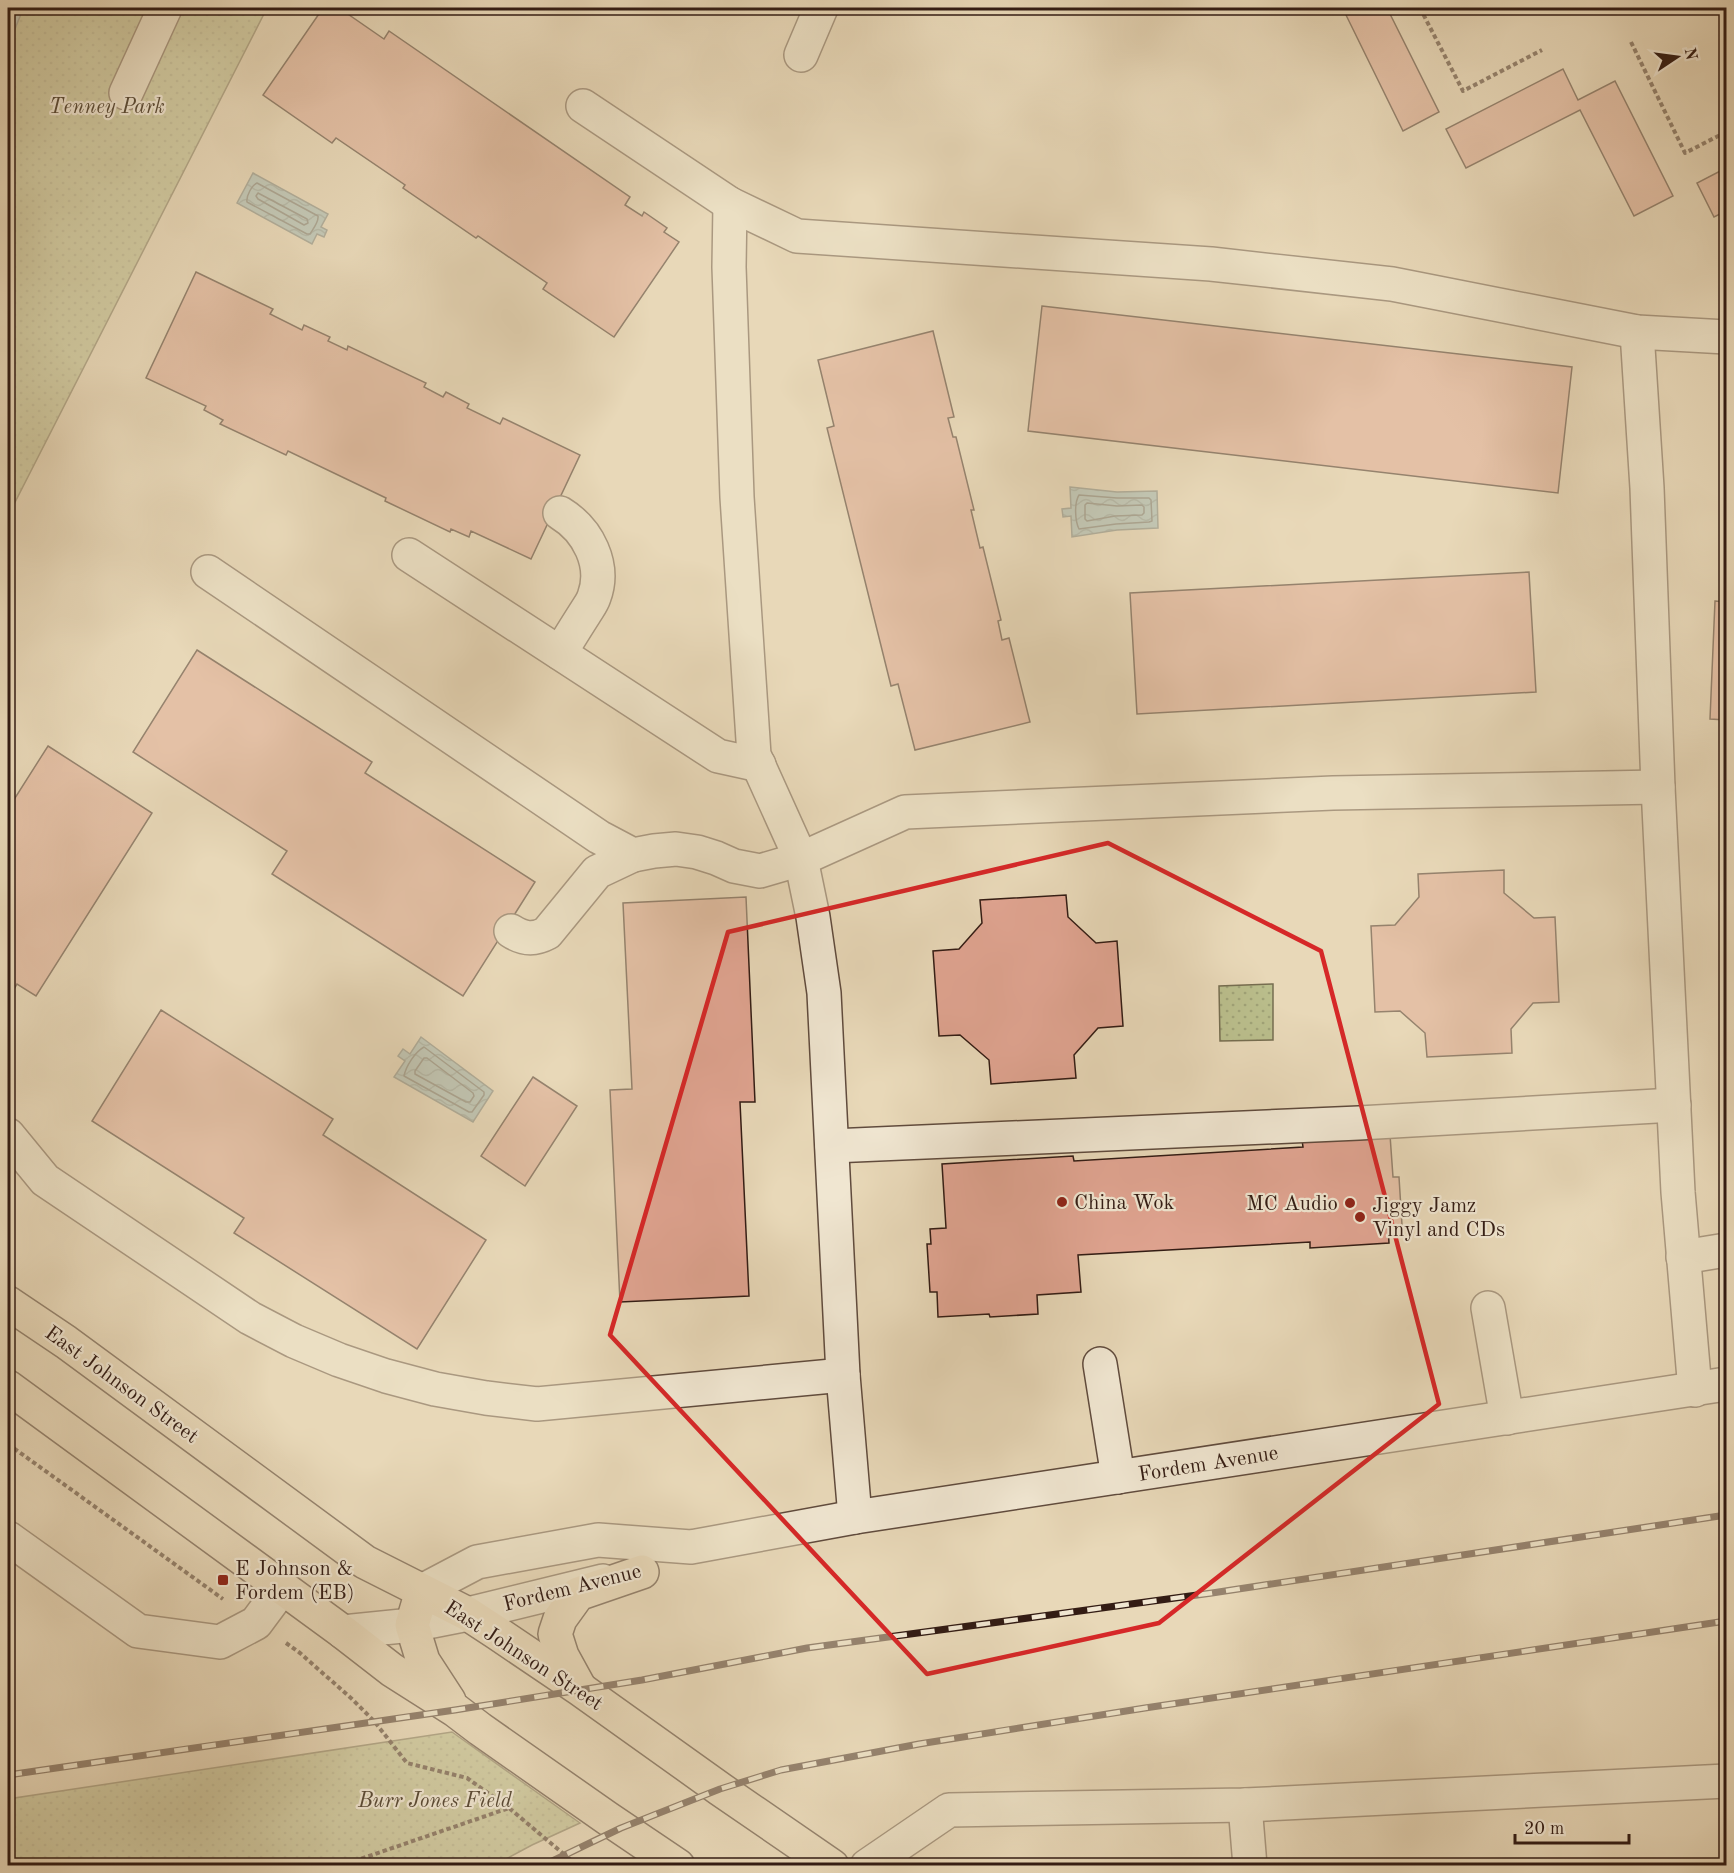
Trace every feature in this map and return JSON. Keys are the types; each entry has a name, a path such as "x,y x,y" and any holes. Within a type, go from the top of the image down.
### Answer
{"main road":[{"name":"East Johnson Street","path":"8,1303 66,1342 365,1562 468,1614 580,1689 712,1784 832,1866"},
{"path":"8,1387 392,1670 455,1710 678,1866"},
{"path":"580,1689 562,1656 555,1634 560,1619 578,1594 642,1572"},
{"path":"422,1591 412,1625 423,1661 455,1710"}],"street":[{"path":"126,93 165,8"},
{"path":"801,55 821,8"},
{"path":"583,106 730,204 798,236 1211,264 1381,283 1637,332 1726,337"},
{"path":"730,204 729,267 737,497 754,754 801,859 813,917 824,993 843,1375 855,1517"},
{"path":"1637,332 1647,488 1658,787 1678,1192 1683,1257 1711,1387"},
{"path":"560,513 586,537 597,565 597,581 594,598 560,653"},
{"path":"409,555 718,756 759,765"},
{"path":"208,572 599,837 633,855"},
{"path":"510,931 529,938 547,933 597,872 633,855 676,849 697,852 734,866 760,871 801,859 905,812 1332,793 1658,787"},
{"path":"832,1146 1347,1123 1674,1105"},
{"path":"8,1135 45,1180 250,1318 294,1341 386,1376 435,1389 537,1404 843,1375"},
{"path":"1683,1257 1726,1250"},
{"path":"1488,1308 1507,1418"},
{"path":"1100,1364 1118,1477"},
{"name":"Fordem Avenue","path":"422,1591 477,1562 598,1540 691,1547 855,1517 1711,1387"},
{"path":"8,1538 138,1631 220,1642 256,1623 282,1588"},
{"name":"Fordem Avenue","path":"343,1632 412,1625 468,1614 642,1572 691,1547"},
{"path":"867,1866 949,1810 1245,1805 1726,1781"},
{"path":"1245,1805 1250,1866"}],"path":[{"path":"1420,8 1463,91 1542,50"},
{"path":"1631,42 1685,153 1726,132"},
{"path":"8,1444 300,1653 374,1721 406,1763 467,1778 509,1808 578,1866"},
{"path":"340,1866 509,1808"}],"highlighted area":[{"path":"1108,843 1321,951 1439,1404 1159,1623 927,1674 610,1335 728,932"}],"green space":[{"name":"Tenney Park","path":"8,8 267,8 8,516"},
{"path":"1273,984 1273,1040 1220,1041 1219,986"},
{"name":"Burr Jones Field","path":"452,1732 580,1823 495,1865 8,1865 8,1799"}],"water":[{"path":"8,8 37,8 34,15 21,14 8,46"},
{"path":"253,173 328,214 321,227 327,230 324,237 317,234 312,244 237,203"},
{"path":"1070,487 1117,492 1157,491 1158,528 1117,530 1072,537 1071,516 1063,517 1062,509 1071,508"},
{"path":"421,1037 493,1091 473,1122 394,1077 405,1061 398,1056 403,1049 410,1054"}],"building":[{"path":"323,8 339,8 384,39 389,31 630,197 625,205 642,216 644,212 667,228 664,232 679,242 614,337 543,289 547,283 403,188 405,185 336,138 332,143 263,95"},
{"path":"1357,8 1387,8 1439,112 1403,131 1345,13"},
{"path":"1563,69 1578,100 1615,81 1673,196 1634,216 1580,110 1466,168 1446,129"},
{"path":"1726,168 1726,211 1714,217 1697,183"},
{"path":"196,272 273,309 270,314 302,330 304,325 330,337 328,341 347,350 348,346 426,383 424,387 443,397 446,392 469,404 467,408 500,424 503,418 580,455 531,559 471,531 469,537 451,529 450,532 288,451 286,455 220,424 223,420 204,410 206,406 146,378"},
{"path":"1042,306 1572,367 1558,493 1028,431"},
{"path":"933,331 954,417 948,418 953,437 956,437 974,510 971,510 980,548 983,547 1001,620 998,621 1002,640 1009,638 1030,722 915,750 898,684 891,686 827,428 834,426 818,360"},
{"path":"1726,432 1726,490 1722,435"},
{"path":"1529,572 1536,692 1137,714 1130,593"},
{"path":"1715,601 1726,602 1726,720 1710,719"},
{"path":"197,650 372,762 365,773 535,882 463,996 272,874 287,851 133,752"},
{"path":"48,746 152,813 36,996 17,984 8,1000 8,809"},
{"path":"1504,870 1504,893 1534,918 1555,917 1559,1002 1533,1003 1511,1029 1512,1053 1427,1057 1425,1033 1400,1011 1375,1012 1371,926 1395,925 1419,897 1418,874"},
{"path":"1066,895 1068,917 1096,943 1117,941 1123,1026 1098,1028 1074,1055 1076,1078 991,1084 989,1060 960,1035 939,1036 933,951 959,949 982,923 980,900"},
{"path":"746,897 755,1102 740,1102 749,1296 620,1302 610,1090 632,1089 623,903"},
{"path":"161,1010 333,1119 323,1135 486,1240 417,1349 234,1233 244,1218 92,1121"},
{"path":"533,1077 577,1106 525,1186 481,1156"},
{"path":"1390,1135 1393,1177 1399,1177 1402,1225 1388,1226 1389,1243 1310,1248 1310,1242 1078,1255 1081,1292 1037,1295 1038,1314 938,1317 937,1292 930,1292 927,1244 931,1244 930,1229 946,1228 942,1164 1073,1156 1074,1161 1303,1147 1302,1140"}],"railway":[{"path":"8,1775 455,1710 642,1680 807,1648 1212,1593 1726,1515"},
{"path":"542,1866 621,1828 720,1789 781,1770 919,1744 1145,1708 1726,1621"}],"place":[{"name":"China Wok","path":"1062,1202"},
{"name":"MC Audio","path":"1350,1203"},
{"name":"Jiggy Jamz Vinyl and CDs","path":"1360,1217"},
{"name":"E Johnson & Fordem (EB)","path":"223,1580"}]}
